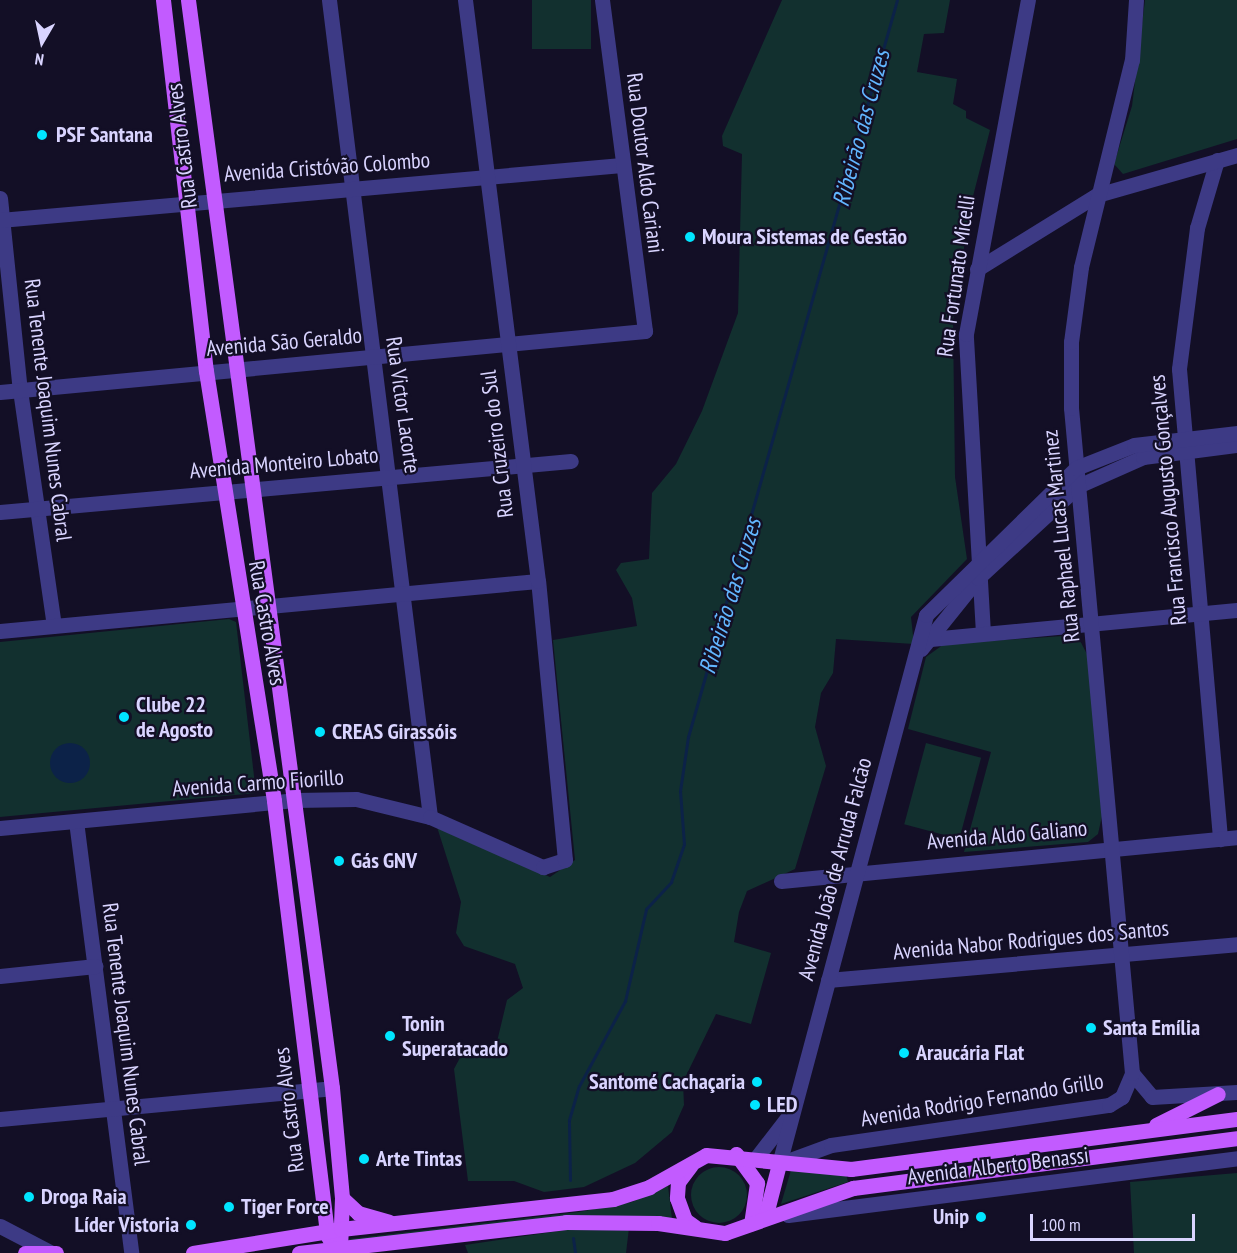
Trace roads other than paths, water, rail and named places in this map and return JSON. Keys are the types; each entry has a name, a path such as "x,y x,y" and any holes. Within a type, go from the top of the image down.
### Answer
{"main road":[{"name":"Rua Castro Alves","path":"163,0 206,371 241,608 274,801 315,1140 338,1250"},
{"name":"Rua Castro Alves","path":"188,0 211,199 271,605 332,1088 342,1198 334,1232"},
{"path":"1146,1130 1218,1094"},
{"path":"193,1253 334,1232 405,1226 613,1199 649,1187 694,1161 736,1154 779,1164 851,1169 1237,1119"},
{"path":"315,1140 337,1137"},
{"path":"299,1253 366,1248 567,1222 695,1227 725,1233 853,1188 1237,1138"},
{"path":"736,1154 757,1183 758,1221"},
{"path":"694,1161 678,1182 677,1198 685,1220 695,1227"},
{"path":"758,1221 779,1164"},
{"path":"342,1198 358,1213 405,1226"},
{"path":"25,1253 53,1253"}],"street":[{"name":"Rua Victor Lacorte","path":"329,0 390,475 430,817"},
{"name":"Rua Cruzeiro do Sul","path":"465,0 484,178 508,343 538,582 565,860 543,867"},
{"name":"Rua Doutor Aldo Cariani","path":"602,0 645,331"},
{"name":"Rua Fortunato Micelli","path":"983,633 965,392 966,334 1028,0"},
{"name":"Rua Raphael Lucas Martinez","path":"1132,1073 1124,955 1076,468 1071,342 1097,195 1132,60 1136,0"},
{"path":"977,269 1097,195 1237,155"},
{"name":"Rua Francisco Augusto Gonçalves","path":"1217,160 1197,228 1186,299 1179,369 1220,838"},
{"name":"Avenida Cristóvão Colombo","path":"1,220 185,200 353,189 622,165"},
{"name":"Rua Tenente Joaquim Nunes Cabral","path":"0,198 20,390 54,626"},
{"name":"Avenida São Geraldo","path":"0,392 645,331"},
{"path":"922,644 978,578 1078,486 1120,463 1185,443 1237,433"},
{"path":"1076,468 1134,445 1185,443 1237,445"},
{"name":"Avenida Monteiro Lobato","path":"0,512 254,487 522,466 571,460"},
{"name":"Avenida João de Arruda Falcão","path":"779,1164 857,872 922,644 926,615 978,559 1076,468"},
{"path":"0,631 538,582"},
{"path":"922,644 983,633 1237,610"},
{"name":"Avenida Carmo Fiorillo","path":"0,828 274,801 356,799 430,817 543,867"},
{"name":"Rua Tenente Joaquim Nunes Cabral","path":"76,821 131,1253"},
{"name":"Avenida Aldo Galiano","path":"781,881 1114,847 1237,837"},
{"name":"Avenida Nabor Rodrigues dos Santos","path":"828,980 1237,944"},
{"path":"0,976 95,966"},
{"name":"Avenida Rodrigo Fernando Grillo","path":"779,1164 831,1145 1109,1105 1122,1097 1132,1073 1152,1097 1237,1092"},
{"path":"0,1119 332,1088"},
{"name":"Avenida João de Arruda Falcão","path":"756,1158 769,1146 797,1100"},
{"name":"Avenida Alberto Benassi","path":"758,1221 1237,1158"},
{"path":"0,1226 53,1253"}],"water":[{"path":"70,743 78,744 84,749 89,755 89,771 84,777 78,782 70,783 62,782 56,777 51,771 50,763 51,755 56,749 62,744"}],"waterway":[{"name":"Ribeirão das Cruzes","path":"570,1180 569,1120 579,1086 625,1001 646,909 671,882 684,844 680,791 688,737 897,0"},
{"path":"573,1238 575,1253"}],"place":[{"name":"PSF Santana","path":"42,135"},
{"name":"Moura Sistemas de Gestão","path":"690,237"},
{"name":"Clube 22 de Agosto","path":"124,717"},
{"name":"CREAS Girassóis","path":"320,732"},
{"name":"Gás GNV","path":"339,861"},
{"name":"Santa Emília","path":"1091,1028"},
{"name":"Tonin Superatacado","path":"390,1036"},
{"name":"Araucária Flat","path":"904,1053"},
{"name":"Santomé Cachaçaria","path":"757,1082"},
{"name":"LED","path":"755,1105"},
{"name":"Arte Tintas","path":"364,1159"},
{"name":"Droga Raia","path":"29,1197"},
{"name":"Tiger Force","path":"229,1207"},
{"name":"Unip","path":"981,1217"},
{"name":"Líder Vistoria","path":"191,1225"}]}
